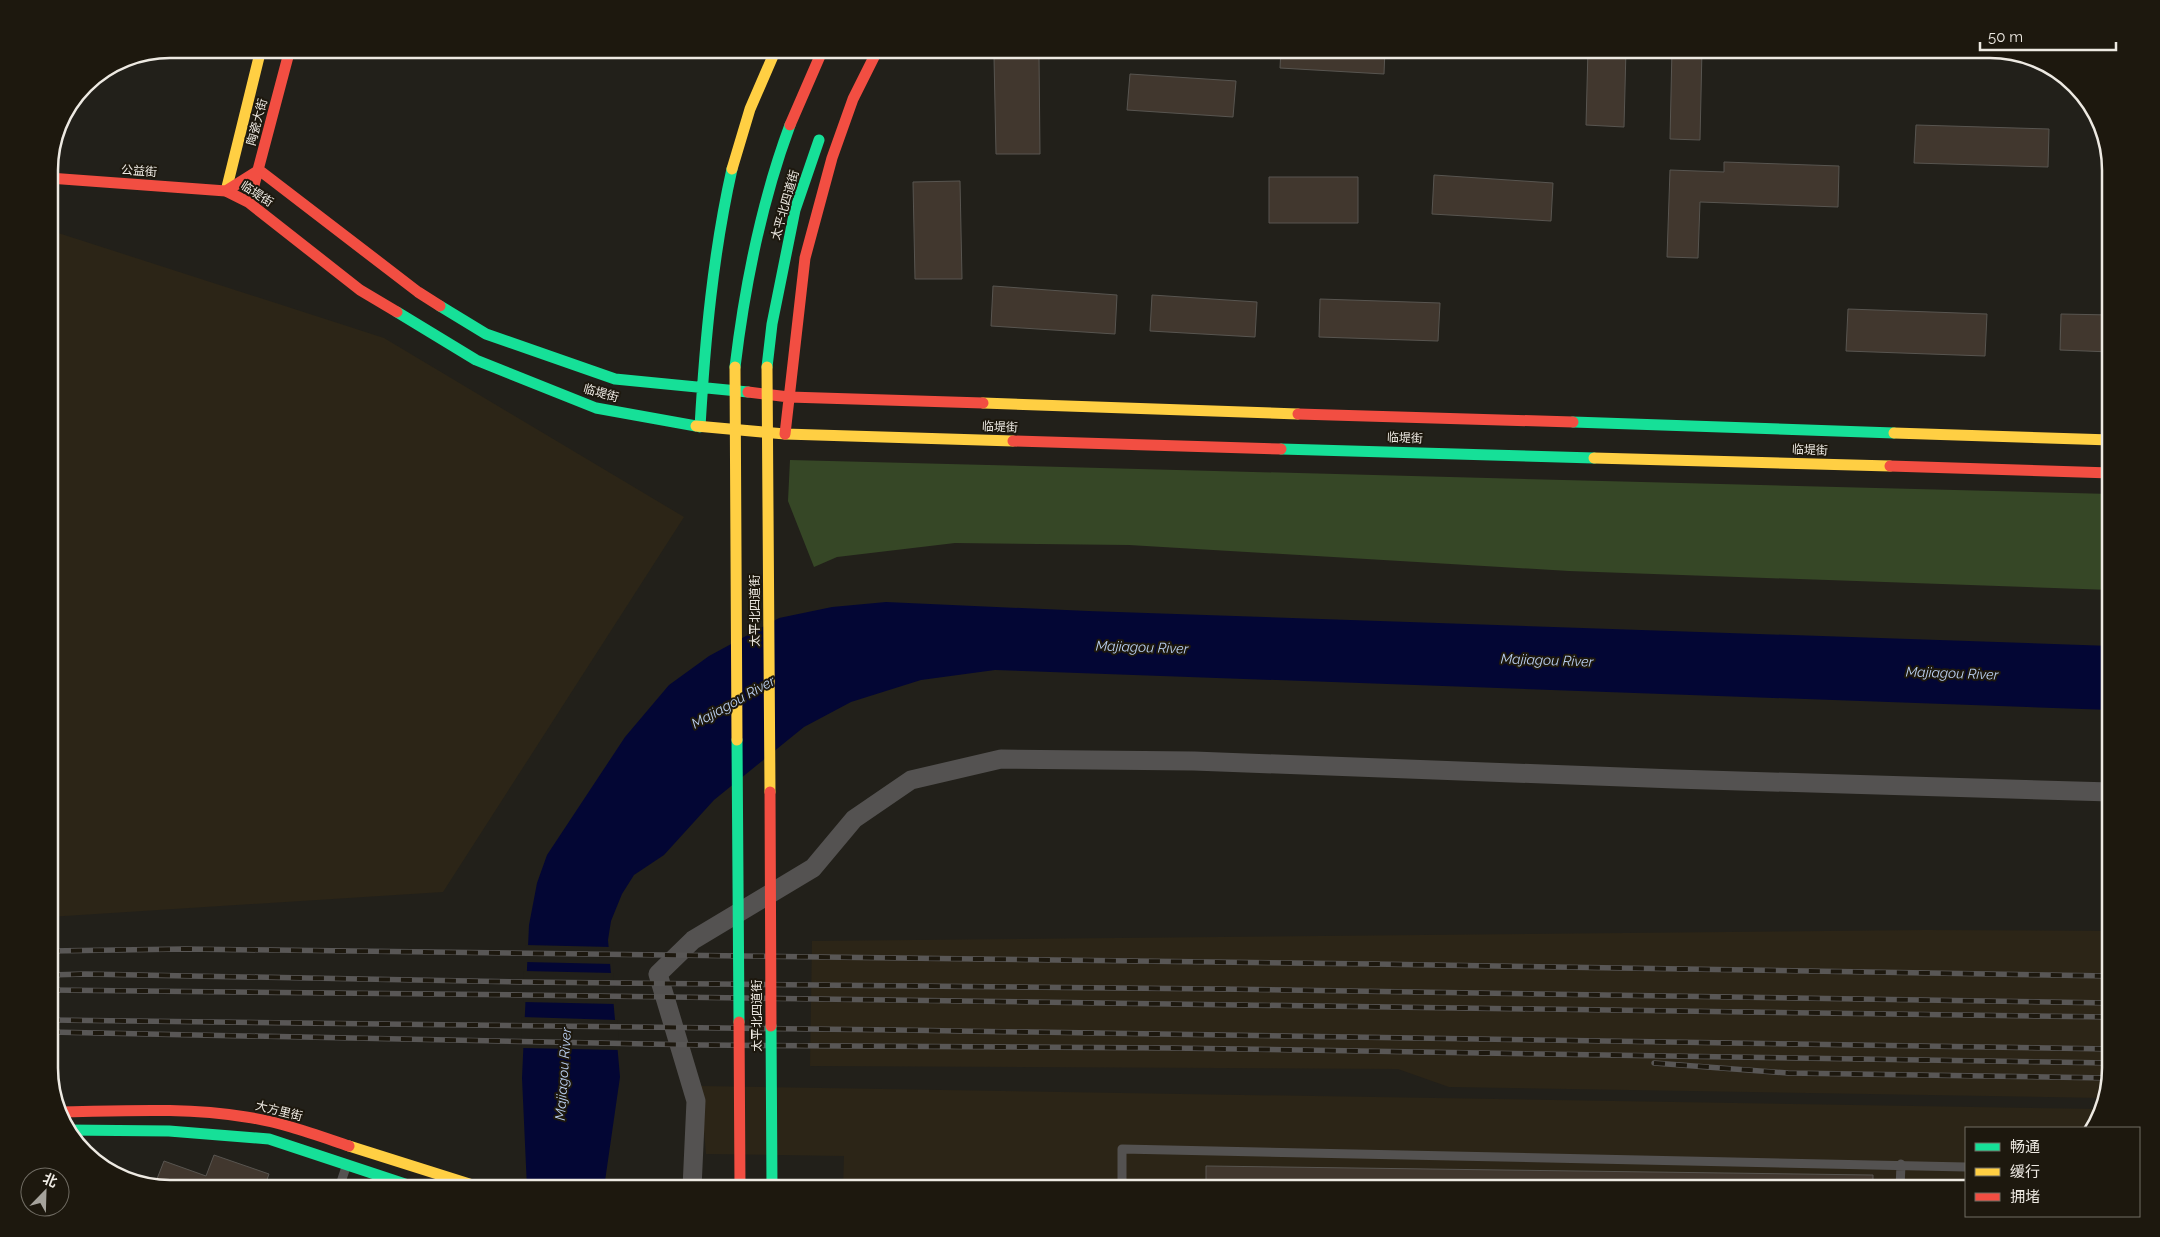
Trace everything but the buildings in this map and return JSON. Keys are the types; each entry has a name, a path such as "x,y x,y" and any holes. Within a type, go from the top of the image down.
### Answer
{"street":[{"name":"陶瓷大街","path":"226,191 259,57"},
{"name":"陶瓷大街","path":"248,202 259,170 288,57"},
{"path":"700,427 709,308 728,186 743,129 773,57"},
{"name":"太平北四道街","path":"740,1180 734,367 748,272 763,204 777,157 820,57"},
{"path":"785,434 804,258 832,158 853,99 874,57"},
{"name":"太平北四道街","path":"772,1180 767,367 782,266 795,210 824,128"},
{"name":"临堤街","path":"226,191 259,170 418,292 486,334 615,379 702,386 789,397 2102,440"},
{"name":"公益街","path":"58,179 226,191"},
{"name":"临堤街","path":"226,191 248,202 360,290 476,360 596,408 700,427 785,434 2102,473"},
{"path":"692,1180 696,1101 658,974 693,940 813,868 854,818 911,780 1001,758 1194,761 1675,779 2102,792"},
{"name":"大方里街","path":"67,1112 171,1110 248,1117 310,1133 457,1180"},
{"path":"77,1130 169,1131 261,1138 290,1145 393,1180"}],"lane":[{"path":"1122,1180 1122,1149 1901,1164 1965,1167"},
{"path":"1900,1180 1901,1164"},
{"path":"342,1180 347,1165"}],"shaded area":[{"path":"58,233 384,338 684,517 443,892 58,916"},
{"path":"1925,930 2102,931 2102,1082 2098,1098 1449,1087 1398,1069 810,1066 812,941"},
{"path":"700,1086 2094,1109 2085,1127 1965,1127 1965,1180 843,1180 844,1156 706,1154"}],"green space":[{"path":"790,460 2102,494 2102,590 1569,571 1129,545 955,543 837,557 814,567 788,501"}],"water":[{"name":"Majiagou River","path":"886,602 1088,611 2102,646 2102,710 995,670 921,680 851,702 804,727 714,800 664,855 634,875 622,894 611,921 608,940 620,1077 605,1180 527,1180 522,1078 529,925 537,883 547,855 625,737 669,685 709,656 779,618 832,607"}],"pier":[{"path":"525,945 611,947 613,964 525,962"},
{"path":"524,971 613,973 616,1004 523,1002"},
{"path":"522,1017 617,1020 620,1050 521,1048"}],"railway":[{"path":"58,951 185,949 1373,964 2102,976"},
{"path":"58,975 522,982 1219,989 2102,1003"},
{"path":"58,990 2102,1017"},
{"path":"58,1020 898,1030 2102,1049"},
{"path":"58,1032 700,1045 1171,1048 2102,1063"},
{"path":"1654,1063 1788,1073 2102,1078"}],"traffic: fast":[{"path":"735,367 755,244 762,214 790,125"},
{"path":"767,367 772,324 795,210 819,140"},
{"path":"700,427 711,297 725,201 732,169"},
{"path":"440,306 486,334 615,379 748,392"},
{"path":"397,312 476,360 596,408 696,426"},
{"path":"1573,422 1894,433"},
{"path":"1281,449 1594,458"},
{"path":"737,740 739,1022"},
{"path":"771,1026 772,1180"},
{"path":"77,1130 169,1131 269,1139 393,1180"}],"traffic: slow":[{"path":"226,191 259,57"},
{"path":"732,169 750,109 773,57"},
{"path":"735,367 737,740"},
{"path":"767,367 770,792"},
{"path":"983,403 1298,414"},
{"path":"696,426 785,434 1013,441"},
{"path":"1894,433 2102,440"},
{"path":"1594,458 1890,466"},
{"path":"349,1146 457,1180"}],"traffic: jam":[{"path":"254,185 288,57"},
{"path":"790,125 820,57"},
{"path":"785,434 805,258 832,158 853,99 874,57"},
{"path":"226,191 259,170 418,292 440,306"},
{"path":"58,179 226,191 248,202 360,290 397,312"},
{"path":"748,392 789,397 983,403"},
{"path":"1298,414 1573,422"},
{"path":"1013,441 1281,449"},
{"path":"1890,466 2102,473"},
{"path":"770,792 771,1026"},
{"path":"739,1022 740,1180"},
{"path":"67,1112 153,1110 223,1114 272,1122 349,1146"}]}
